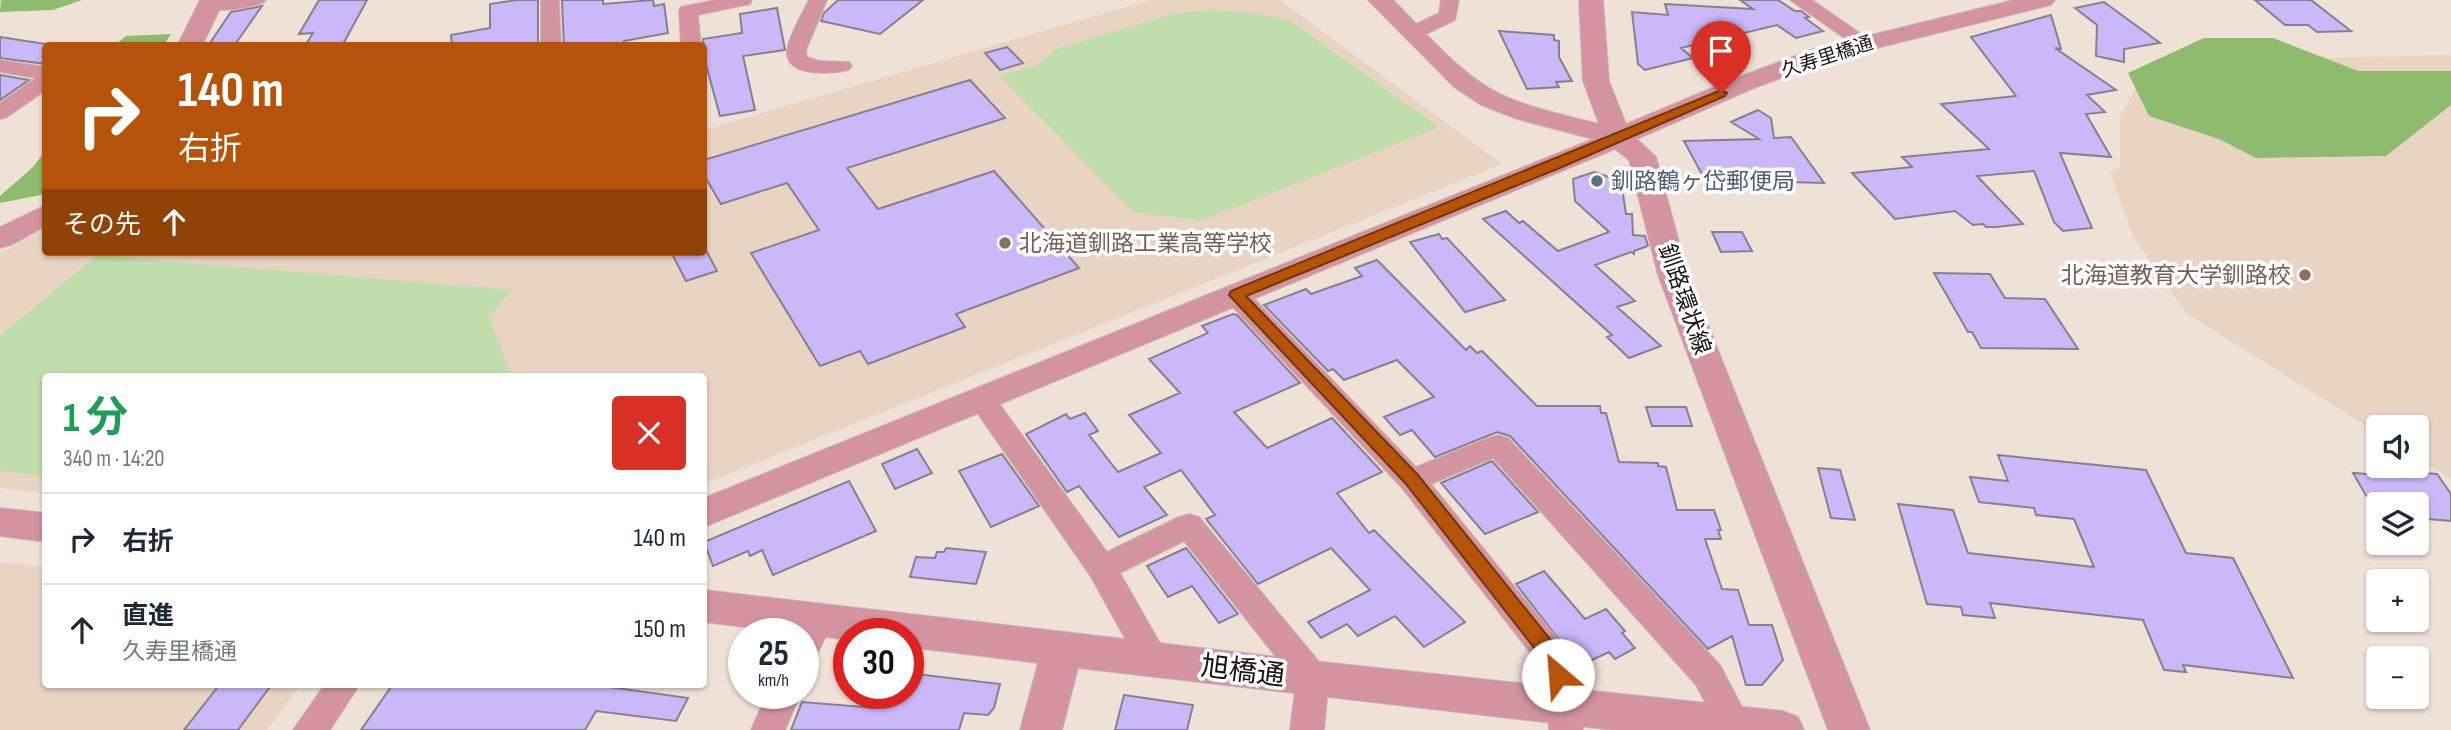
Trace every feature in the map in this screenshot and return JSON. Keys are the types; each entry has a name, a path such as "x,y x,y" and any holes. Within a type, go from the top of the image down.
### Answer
{"street":[{"path":"191,42 210,2 257,0"},
{"path":"550,0 551,42"},
{"path":"691,42 688,11 743,0"},
{"path":"818,0 796,50 798,60 812,68 842,66"},
{"name":"釧路環状線","path":"1380,0 1463,82 1490,99 1525,113 1618,137 1642,157 1673,275 1849,730"},
{"path":"1415,32 1448,16 1450,0"},
{"path":"707,512 1618,137 1596,81 1591,0"},
{"path":"1800,0 1864,43"},
{"name":"久寿里橋通","path":"1618,137 1745,83 1823,54 2043,0"},
{"path":"0,66 42,72"},
{"path":"0,113 42,83"},
{"path":"0,239 42,216"},
{"path":"1236,295 1412,480 1555,660 1566,718"},
{"path":"980,398 1102,568 1153,659"},
{"path":"1412,480 1498,444 1708,675 1735,726"},
{"path":"0,522 42,527"},
{"path":"1102,568 1189,525 1313,679 1307,730"},
{"name":"旭橋通","path":"707,607 748,618"},
{"name":"旭橋通","path":"819,635 1063,648 1313,679 1566,718 1783,730"},
{"path":"1041,730 1063,648"},
{"path":"310,730 341,688"},
{"path":"768,730 778,709"}],"shaded area":[{"name":"北海道釧路工業高等学校","path":"1150,0 1280,0 1502,164 707,483 707,373 42,373 42,493 0,488 0,254 42,230 42,256 707,256 707,129"},
{"name":"北海道教育大学釧路校","path":"2451,55 2451,479 2429,465 2429,415 2366,415 2366,426 2186,313 2133,236 2110,172 2120,167 2120,118 2147,66 2214,61"},
{"path":"0,562 42,567 42,688 298,688 267,730 0,730"}],"green space":[{"path":"1,0 82,0 53,10 0,12"},
{"path":"1210,10 1253,13 1289,20 1439,127 1201,221 1133,212 999,76 1037,65 1057,49 1176,13"},
{"path":"171,34 166,42 119,42 126,36"},
{"path":"2204,38 2273,38 2358,71 2451,71 2451,105 2386,156 2256,158 2219,139 2149,116 2128,73"},
{"path":"42,155 42,195 0,203 0,196 33,167"},
{"path":"96,256 512,290 489,317 511,373 42,373 42,476 0,471 0,336"}],"building":[{"path":"319,0 367,0 344,42 307,42 313,33 299,34"},
{"path":"538,0 538,42 452,42 451,35 490,28 490,4"},
{"path":"562,0 603,0 603,4 653,0 654,6 664,4 668,33 624,42 564,42"},
{"path":"838,0 923,0 880,34 821,21 824,13"},
{"path":"1740,0 1778,0 1795,11 1801,11 1809,17 1805,18 1823,31 1796,38 1777,25 1681,48 1693,58 1645,70 1638,64 1632,12 1668,15 1665,4 1753,9"},
{"path":"2255,0 2311,0 2351,31 2317,32 2308,25 2285,25"},
{"path":"2104,2 2160,43 2124,49 2124,62 2096,56 2097,25 2075,8"},
{"path":"262,6 237,42 211,42 231,12"},
{"path":"777,8 785,50 743,56 755,110 720,116 707,68 707,42 703,42 703,39 742,33 740,14"},
{"path":"2051,15 2061,49 2055,48 2116,90 2087,95 2105,112 2086,114 2111,157 2060,153 2092,228 2063,231 2054,222 2034,171 1977,176 2023,224 1996,227 1973,225 1955,211 1895,219 1852,173 1912,167 1902,157 1989,149 1941,104 2016,96 1971,37"},
{"path":"1499,31 1554,35 1554,40 1559,41 1559,57 1572,81 1556,82 1559,87 1527,89"},
{"path":"0,37 42,43 42,63 0,58"},
{"path":"1007,47 1023,63 1000,70 985,53"},
{"path":"0,75 29,80 0,100"},
{"path":"970,80 1005,118 847,168 878,209 994,171 1079,268 956,314 965,327 868,364 860,351 820,366 751,253 819,230 787,183 721,204 707,180 707,159"},
{"path":"1758,110 1771,118 1774,138 1791,137 1824,183 1705,180 1684,141 1759,139 1731,122"},
{"path":"1594,172 1621,181 1626,214 1632,214 1633,235 1645,236 1648,246 1634,251 1634,254 1631,252 1595,265 1635,301 1617,307 1661,346 1629,358 1607,337 1612,335 1483,219 1506,211 1519,223 1523,221 1558,251 1609,232 1575,201 1573,179"},
{"path":"1712,232 1742,232 1752,251 1721,252"},
{"path":"1439,234 1442,239 1447,238 1505,300 1465,312 1410,242"},
{"path":"707,252 717,271 686,281 673,256 707,256"},
{"path":"1377,260 1466,350 1470,346 1477,353 1482,351 1537,406 1600,406 1601,413 1606,413 1619,462 1658,463 1658,466 1666,467 1677,510 1714,510 1721,530 1718,530 1721,539 1705,539 1722,589 1738,590 1749,625 1772,625 1783,660 1762,685 1746,685 1732,636 1708,649 1510,436 1497,432 1435,457 1412,430 1400,435 1384,417 1434,397 1397,360 1344,380 1333,369 1328,371 1264,305 1306,289 1311,294 1362,276 1355,268"},
{"path":"1934,273 1990,274 2005,298 2045,299 2078,349 1981,348 1972,332 1968,332"},
{"path":"1233,314 1237,315 1300,383 1234,412 1267,448 1332,418 1382,472 1337,493 1369,533 1374,530 1465,622 1424,647 1395,616 1358,636 1347,624 1321,638 1308,622 1370,590 1331,548 1258,584 1206,519 1215,515 1181,470 1144,487 1167,515 1119,537 1079,486 1067,492 1026,434 1066,414 1070,419 1085,413 1098,431 1089,435 1118,472 1161,453 1129,415 1180,393 1149,359 1208,333 1202,326"},
{"path":"1646,407 1686,407 1692,426 1652,426"},
{"path":"917,449 932,473 895,489 882,464"},
{"path":"1002,454 1039,506 991,527 959,471"},
{"path":"1998,455 2146,470 2186,553 2233,558 2293,678 2183,665 2186,672 2164,670 2143,620 1990,603 1995,618 1963,615 1961,607 1927,604 1898,504 1953,510 1968,553 2094,567 2074,519 2036,515 2034,508 1979,502 1970,477 2008,481"},
{"path":"1492,461 1538,512 1485,534 1441,483"},
{"path":"1818,468 1840,470 1855,520 1831,518"},
{"path":"2353,473 2366,474 2366,478 2429,478 2429,474 2437,474 2451,494 2451,521 2429,519 2429,492 2366,492 2366,495"},
{"path":"849,481 876,531 773,575 762,550 750,556 748,551 713,566 707,550 707,541"},
{"path":"946,548 986,552 976,584 910,577 916,557 935,558 937,552 944,552"},
{"path":"1186,548 1238,614 1219,623 1192,586 1168,597 1147,566"},
{"path":"1544,571 1585,619 1606,609 1625,631 1622,633 1635,648 1615,659 1609,652 1579,666 1516,584"},
{"path":"924,675 1000,684 994,708 988,715 964,713 959,730 791,730 799,709 819,709 819,703 833,705 833,709 924,709"},
{"path":"217,688 269,688 238,730 184,730"},
{"path":"390,688 616,688 688,698 676,721 596,711 585,730 361,730"},
{"path":"1124,695 1193,705 1187,730 1115,730"}],"place":[{"name":"釧路鶴ヶ岱郵便局","path":"1597,181"},
{"name":"北海道釧路工業高等学校","path":"1005,243"},
{"name":"北海道教育大学釧路校","path":"2305,275"}],"route":[{"path":"1558,675 1555,660 1412,480 1236,295 1557,164 1721,93"}]}
